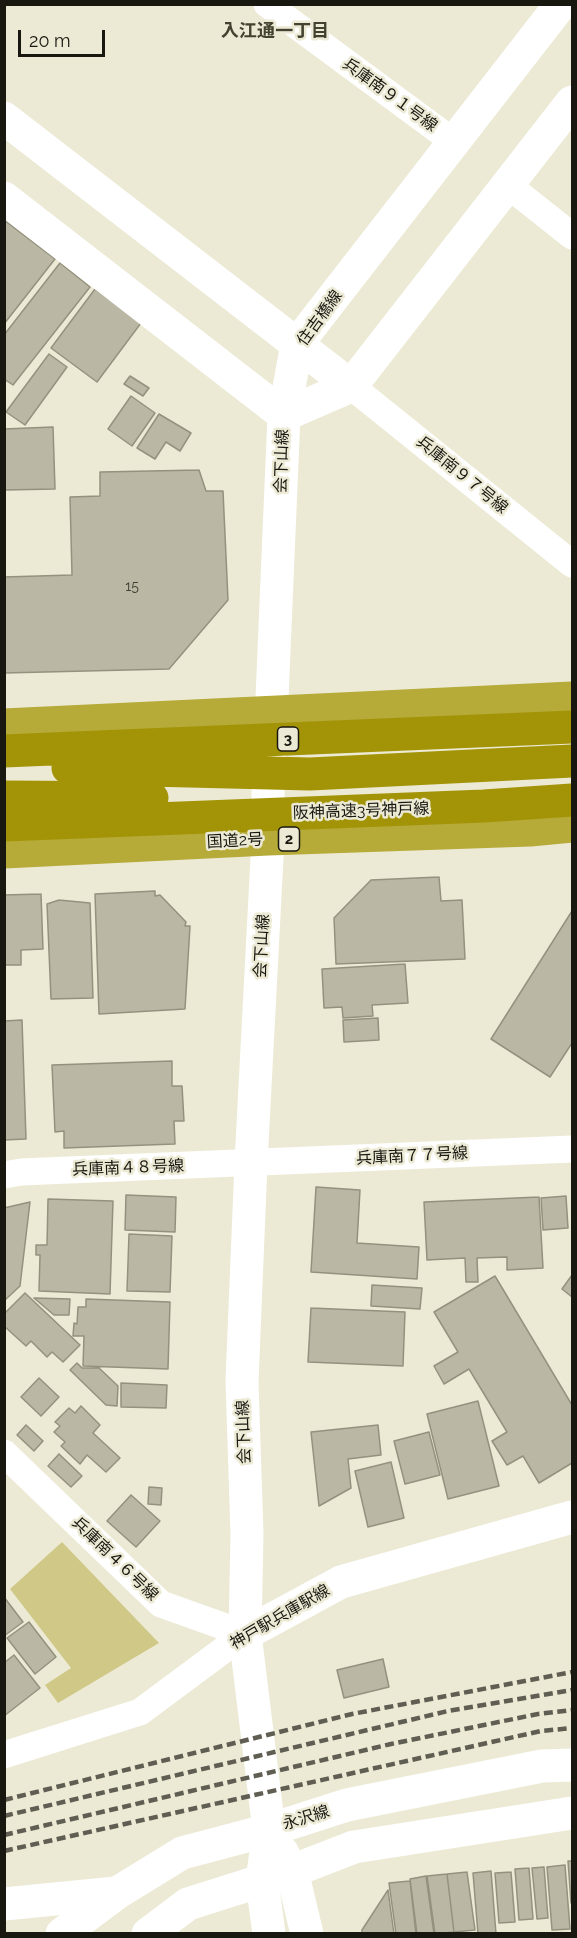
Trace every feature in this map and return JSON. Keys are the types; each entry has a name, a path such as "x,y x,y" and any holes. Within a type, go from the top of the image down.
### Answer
{"highway":[{"path":"4,725 573,698"},
{"name":"3","path":"4,752 573,727"},
{"name":"3","path":"4,765 106,770 310,774 573,761"},
{"path":"4,797 157,798 268,792"},
{"name":"阪神高速3号神戸線","path":"4,825 483,806 573,800"},
{"name":"国道2号","path":"4,852 267,839 530,830 573,826"}],"street":[{"name":"兵庫南９１号線","path":"267,4 454,142"},
{"name":"住吉橋線","path":"284,415 297,344 561,4"},
{"path":"284,415 351,386 573,102"},
{"path":"4,118 351,386"},
{"path":"509,186 573,236"},
{"name":"会下山線","path":"4,198 284,415 242,1381 247,1534 245,1634 269,1830 277,1876"},
{"name":"兵庫南９７号線","path":"351,386 573,564"},
{"name":"兵庫南７７号線","path":"251,1163 573,1149"},
{"name":"兵庫南４８号線","path":"4,1175 21,1172 251,1163"},
{"name":"兵庫南４６号線","path":"4,1453 161,1604 245,1634"},
{"name":"神戸駅兵庫駅線","path":"4,1755 140,1712 245,1634 341,1582 573,1517"},
{"name":"永沢線","path":"62,1934 117,1893 182,1853 269,1830 347,1805 542,1766 573,1765"},
{"path":"148,1934 188,1904 277,1876 354,1847 573,1813"},
{"path":"269,1934 277,1876"},
{"path":"277,1876 307,1934"},
{"path":"4,1904 117,1893"}],"shaded area":[{"path":"62,1542 159,1643 58,1703 45,1685 71,1668 10,1589"}],"building":[{"path":"4,220 55,259 4,324"},
{"path":"60,263 90,287 13,385 4,379 4,335"},
{"path":"95,289 141,323 97,382 51,348"},
{"path":"49,354 67,367 25,425 6,412"},
{"path":"130,376 149,388 143,396 124,384"},
{"path":"131,396 155,413 132,446 108,429"},
{"path":"159,414 191,433 180,451 166,442 155,459 137,448"},
{"path":"53,427 55,489 4,490 4,429"},
{"path":"199,470 206,491 223,491 228,600 169,669 4,673 4,577 72,575 70,497 100,496 100,472"},
{"path":"439,877 441,901 462,900 465,959 336,964 334,918 371,880"},
{"path":"155,891 155,896 160,895 186,922 185,926 190,926 185,1009 99,1014 95,894"},
{"path":"41,894 43,949 21,950 21,965 4,965 4,895"},
{"path":"59,900 90,903 93,998 51,999 47,904"},
{"path":"572,911 572,1043 550,1077 491,1039"},
{"path":"405,964 408,1003 372,1005 373,1016 343,1018 342,1007 324,1008 322,969"},
{"path":"378,1018 379,1040 344,1042 343,1020"},
{"path":"22,1020 26,1139 4,1140 4,1021"},
{"path":"172,1061 172,1086 182,1086 184,1121 174,1121 175,1144 64,1148 64,1131 55,1132 52,1065"},
{"path":"316,1187 360,1190 357,1243 419,1247 417,1279 311,1272"},
{"path":"126,1195 176,1197 175,1232 125,1230"},
{"path":"566,1196 568,1228 543,1230 541,1198"},
{"path":"539,1197 543,1268 507,1270 507,1257 477,1258 478,1282 466,1282 465,1258 427,1260 424,1202"},
{"path":"48,1199 113,1201 110,1294 39,1291 40,1255 36,1255 36,1245 47,1245"},
{"path":"30,1202 20,1286 4,1301 4,1208"},
{"path":"129,1234 172,1236 170,1292 127,1291"},
{"path":"572,1275 572,1297 562,1289"},
{"path":"495,1276 572,1405 572,1463 539,1483 523,1456 507,1465 492,1441 507,1432 469,1369 444,1384 434,1366 458,1352 434,1312"},
{"path":"372,1285 422,1288 420,1309 371,1306"},
{"path":"25,1293 80,1345 63,1362 52,1352 47,1357 31,1341 26,1346 4,1326 4,1314"},
{"path":"34,1298 70,1299 69,1315 54,1315"},
{"path":"86,1299 170,1302 168,1369 83,1366 84,1336 73,1336 74,1323 77,1324 78,1307 86,1307"},
{"path":"311,1308 405,1312 403,1366 308,1362"},
{"path":"77,1363 82,1368 99,1368 118,1386 117,1406 106,1405 70,1370"},
{"path":"39,1378 59,1397 41,1416 21,1397"},
{"path":"121,1383 167,1385 166,1408 121,1407"},
{"path":"478,1401 499,1486 448,1499 427,1414"},
{"path":"81,1406 100,1425 93,1433 120,1458 106,1472 87,1455 80,1464 61,1446 65,1442 54,1432 60,1426 55,1422 69,1408 75,1413"},
{"path":"26,1425 43,1441 34,1451 17,1435"},
{"path":"378,1425 381,1455 348,1459 351,1488 319,1506 311,1432"},
{"path":"429,1432 440,1475 405,1484 394,1441"},
{"path":"59,1454 82,1476 71,1487 48,1466"},
{"path":"391,1462 404,1518 368,1527 355,1471"},
{"path":"149,1487 162,1488 161,1505 148,1504"},
{"path":"131,1495 160,1521 136,1547 107,1521"},
{"path":"4,1597 23,1622 4,1636"},
{"path":"29,1622 56,1657 35,1674 7,1638"},
{"path":"14,1655 40,1688 4,1716 4,1663"},
{"path":"383,1659 389,1687 344,1698 337,1670"},
{"path":"568,1861 572,1861 572,1903 571,1903"},
{"path":"565,1865 570,1929 552,1930 547,1867"},
{"path":"544,1867 548,1918 537,1919 532,1868"},
{"path":"529,1868 533,1919 519,1920 515,1869"},
{"path":"491,1871 496,1934 478,1934 473,1873"},
{"path":"467,1872 475,1930 454,1932 447,1874"},
{"path":"511,1872 515,1922 499,1923 495,1873"},
{"path":"447,1874 454,1932 435,1934 427,1876"},
{"path":"426,1876 434,1934 417,1934 410,1879"},
{"path":"410,1881 416,1934 396,1934 389,1883"},
{"path":"388,1890 394,1934 362,1934 362,1930"}],"railway":[{"path":"4,1800 352,1714 572,1672"},
{"path":"4,1816 448,1711 572,1690"},
{"path":"4,1835 391,1744 538,1714 572,1710"},
{"path":"4,1851 541,1731 572,1728"}],"district":[{"name":"入江通一丁目","path":"275,32"}]}
